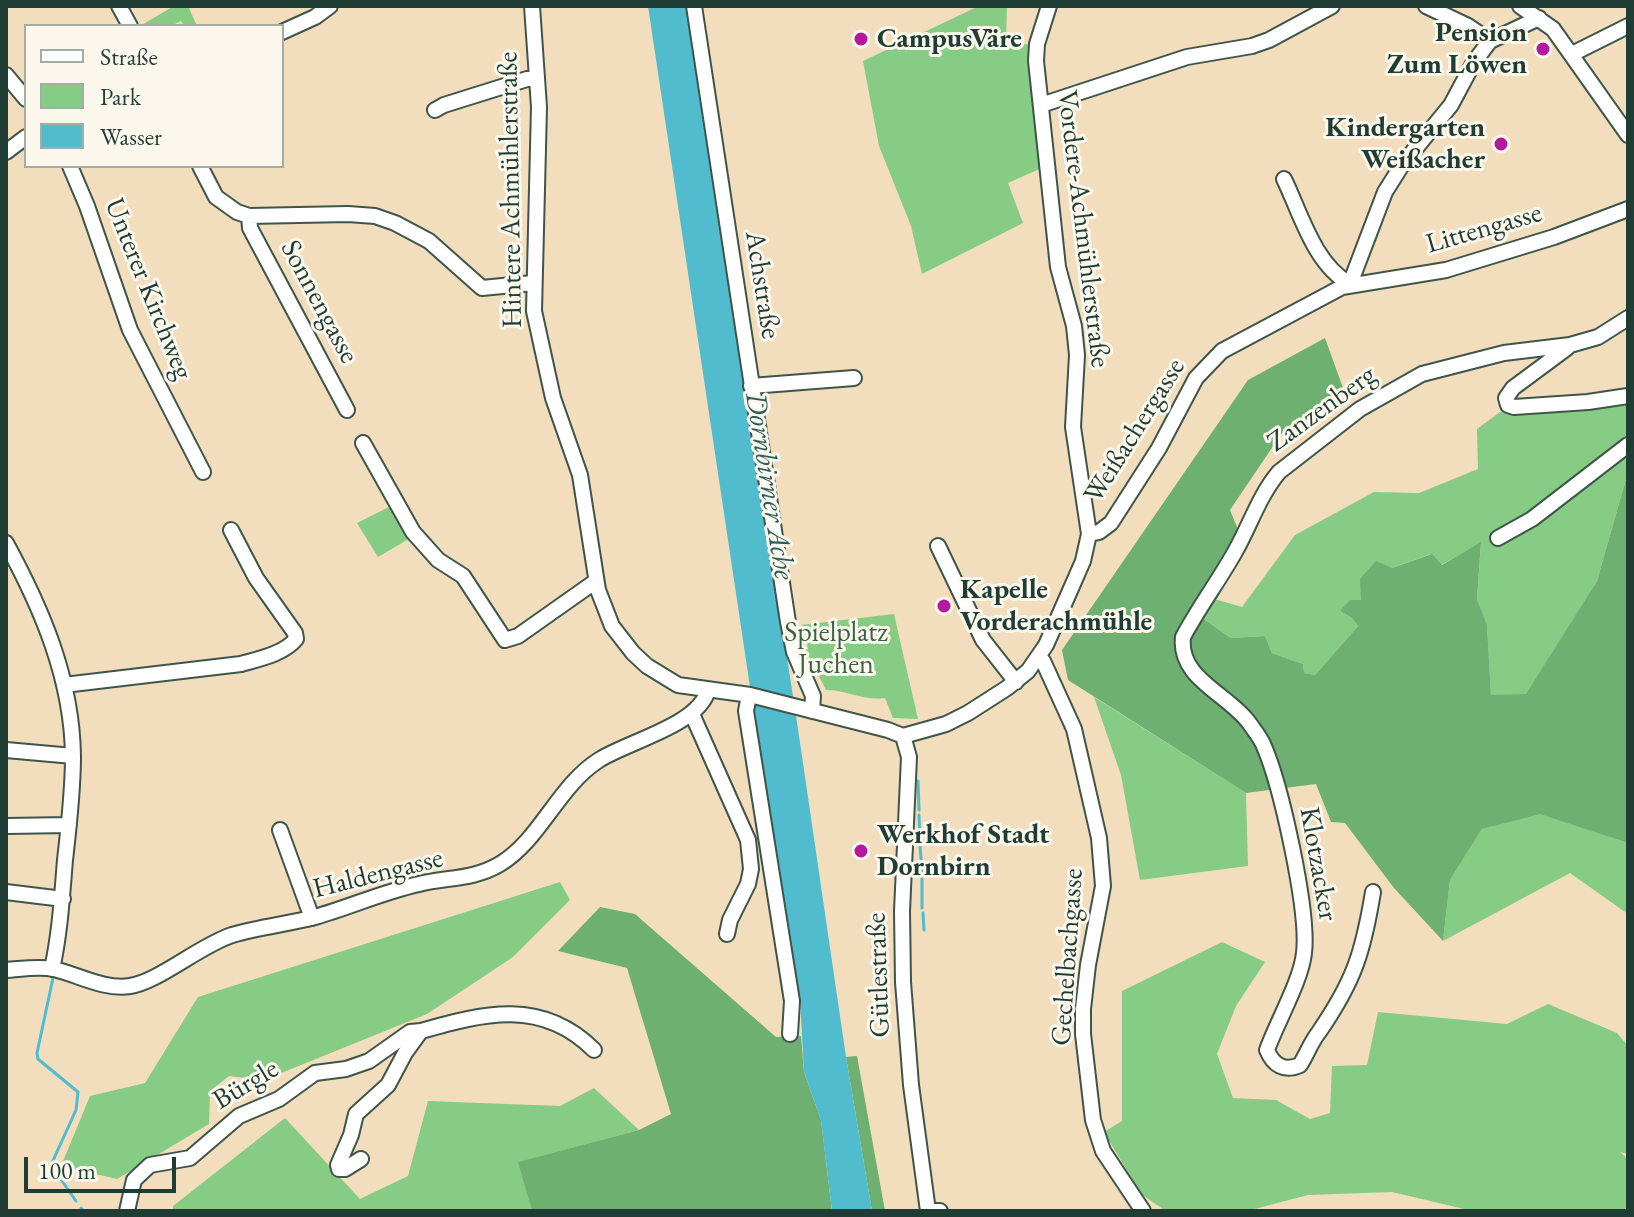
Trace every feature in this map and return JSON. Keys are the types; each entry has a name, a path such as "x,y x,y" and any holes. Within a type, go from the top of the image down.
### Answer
{"street":[{"path":"119,6 129,24"},
{"path":"284,31 315,17 330,6"},
{"name":"Hintere Achmühlerstraße","path":"532,6 539,122 534,311 545,365 580,475 596,581 612,626 633,653 671,682 708,690"},
{"name":"Achstraße","path":"694,6 788,622 794,652 813,696 806,709"},
{"name":"Vordere-Achmühlerstraße","path":"903,736 946,724 1016,682 1038,657 1083,561 1089,534 1073,427 1077,355 1058,267 1036,61 1037,44 1049,6"},
{"path":"1041,105 1187,57 1261,43 1332,6"},
{"path":"1426,6 1459,21 1490,41"},
{"path":"1520,6 1553,29 1628,135"},
{"path":"1284,179 1321,254 1331,269 1350,284 1386,190 1402,165 1451,105 1474,62 1490,41 1539,18"},
{"path":"1572,54 1628,26"},
{"path":"6,75 24,97"},
{"path":"435,110 527,79 537,79"},
{"path":"6,152 24,138"},
{"name":"Unterer Kirchweg","path":"71,168 130,330 203,472"},
{"path":"201,168 216,197 225,206 249,216 375,216 429,241 482,288 533,283"},
{"name":"Littengasse","path":"1350,284 1446,270 1554,237 1628,209"},
{"name":"Sonnengasse","path":"249,216 250,228 347,410"},
{"name":"Weißachergasse","path":"1089,534 1099,532 1111,523 1148,467 1196,378 1213,358 1350,284"},
{"name":"Zanzenberg","path":"1193,671 1181,652 1183,637 1237,548 1251,514 1279,472 1360,409 1422,374 1504,353 1570,345 1598,337 1628,318"},
{"name":"Zanzenberg","path":"1570,345 1513,388 1506,398 1508,405 1588,402 1628,396"},
{"path":"751,386 854,378"},
{"path":"363,443 413,532 438,560 463,576 505,640 518,636 596,581"},
{"path":"1498,538 1532,519 1628,445"},
{"path":"64,685 241,664 293,644 295,633 256,578 231,530"},
{"path":"6,543 41,611 64,685 73,756 63,899 52,969"},
{"path":"938,546 983,640 1016,682"},
{"name":"Gechelbachgasse","path":"1038,657 1044,663 1074,729 1099,838 1103,886 1083,1009 1093,1120 1103,1151 1143,1211"},
{"name":"Klotzacker","path":"1193,671 1247,720 1263,744 1284,816 1305,938 1304,957 1267,1050 1270,1059 1278,1066 1292,1068 1300,1065 1342,996 1365,941 1373,892"},
{"path":"708,690 748,695 903,736"},
{"name":"Haldengasse","path":"6,970 38,967 115,987 134,986 209,944 268,926 312,918 421,883 463,879 485,872 508,859 521,847 573,784 597,761 692,714 701,706 708,690"},
{"path":"748,695 746,711 792,1001 790,1034"},
{"path":"692,714 748,840 751,869 748,884 730,920 727,934"},
{"name":"Gütlestraße","path":"903,736 909,757 902,911 903,982 912,1098 928,1211"},
{"path":"6,750 73,756"},
{"path":"739,824 763,814"},
{"path":"6,826 69,825"},
{"path":"280,830 312,918"},
{"path":"6,892 63,899"},
{"name":"Bürgle","path":"127,1211 134,1180 150,1165 190,1158 239,1116 279,1099 315,1073 346,1069 369,1061 410,1032 489,1013 524,1015 556,1021 594,1050"},
{"path":"361,1159 345,1169 339,1169 356,1114 388,1085 421,1031"},
{"path":"928,1211 940,1211"}],"green space":[{"path":"174,6 188,6 196,24 183,24 181,21 175,24 143,24"},
{"path":"979,6 1007,6 1006,41 1031,45 1033,110 1044,167 1008,183 1023,223 922,274 911,226 879,146 863,61"},
{"path":"1325,338 1343,388 1282,433 1230,510 1239,532 1202,618 1231,638 1265,636 1272,653 1303,664 1304,673 1315,675 1358,626 1340,611 1350,600 1361,600 1360,579 1376,561 1392,568 1432,554 1442,565 1481,542 1477,599 1487,625 1491,695 1526,694 1597,581 1628,472 1628,843 1540,814 1482,829 1450,880 1443,941 1394,888 1345,823 1331,822 1316,784 1246,793 1068,680 1062,650 1248,380"},
{"path":"1628,401 1628,472 1597,581 1527,694 1491,696 1487,626 1477,599 1481,543 1441,565 1431,554 1392,568 1361,600 1340,611 1358,626 1315,675 1304,673 1303,664 1272,653 1265,636 1231,638 1202,618 1211,598 1242,607 1295,535 1374,492 1419,493 1478,469 1477,429 1500,412"},
{"path":"393,505 412,537 378,557 357,523"},
{"name":"Spielplatz Juchen","path":"894,614 918,719 893,718 885,698 826,690 805,649 808,649 805,630 801,630 801,625"},
{"path":"1094,697 1246,793 1248,866 1140,880 1121,775"},
{"path":"1540,813 1628,843 1628,914 1570,873 1443,941 1450,880 1482,829"},
{"path":"560,882 570,900 513,957 427,1014 264,1080 229,1076 210,1091 209,1124 117,1179 61,1166 90,1096 145,1083 198,997"},
{"path":"600,907 635,914 776,1037 801,1036 804,1072 821,1120 832,1211 532,1211 518,1162 639,1130 671,1114 627,968 558,951"},
{"path":"1222,942 1265,962 1236,1006 1217,1054 1233,1098 1276,1100 1310,1119 1330,1113 1332,1066 1367,1065 1378,1012 1507,1024 1548,1004 1617,1033 1628,1046 1628,1154 1620,1152 1628,1159 1628,1211 1473,1211 1392,1192 1308,1195 1247,1211 1166,1211 1141,1194 1104,1132 1122,1121 1122,991"},
{"path":"857,1056 885,1211 872,1211 846,1057"},
{"path":"594,1088 639,1130 519,1162 532,1211 173,1211 173,1206 285,1118 360,1199 408,1176 428,1101 560,1106"}],"water":[{"path":"648,6 687,6 872,1211 832,1211 821,1120 804,1072 800,999 774,847"}],"waterway":[{"path":"918,781 919,810"},
{"path":"919,815 920,839"},
{"path":"920,846 922,871"},
{"path":"922,877 922,908"},
{"path":"923,913 924,930"},
{"path":"53,978 37,1053 38,1059 78,1092 76,1110 51,1165 76,1201"},
{"path":"81,1208 84,1211"}],"place":[{"name":"CampusVäre","path":"861,39"},
{"name":"Pension Zum Löwen","path":"1543,49"},
{"name":"Kindergarten Weißacher","path":"1501,144"},
{"name":"Kapelle Vorderachmühle","path":"944,606"},
{"name":"Werkhof Stadt Dornbirn","path":"861,851"}],"water label":[{"name":"Dornbirner Ache","path":"769,486"}]}
